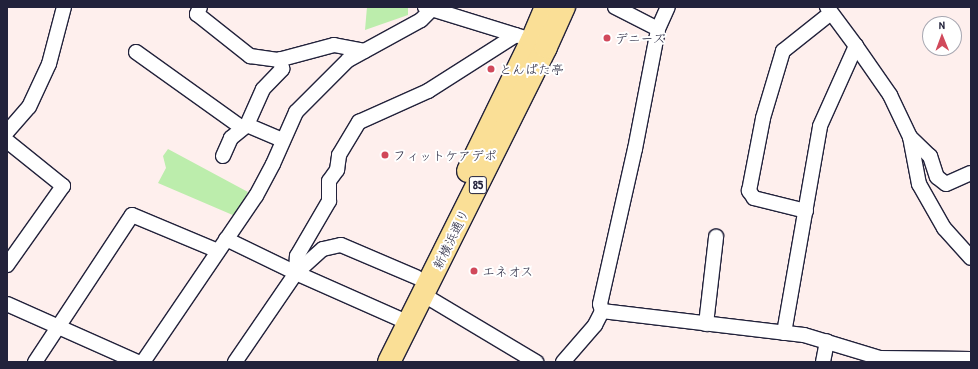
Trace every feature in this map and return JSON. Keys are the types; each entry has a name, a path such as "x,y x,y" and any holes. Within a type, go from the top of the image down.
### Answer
{"main road":[{"name":"新横浜通り","path":"372,362 402,320 420,286 532,41 546,7"},
{"name":"新横浜通り","path":"532,41 564,7"},
{"name":"新横浜通り","path":"389,362 402,320"}],"street":[{"path":"7,132 29,107 50,64 64,7"},
{"path":"200,7 197,14 250,56 280,59 334,45 364,51"},
{"path":"615,7 658,29"},
{"path":"563,362 595,325 602,311 600,304 635,149 658,29 668,7"},
{"path":"144,362 256,196 296,112 348,60 421,20 430,8 532,41"},
{"path":"806,210 754,198 749,192 763,118 783,51 829,10 890,95 910,137 919,184 944,228 971,258"},
{"path":"296,273 297,256 329,201 328,180 337,170 339,155 359,122 532,41"},
{"path":"784,333 820,126 856,46"},
{"path":"136,52 244,126 283,140"},
{"path":"223,156 231,138 244,126 263,89 282,69 280,59"},
{"path":"910,137 930,156 937,177 946,184 971,173"},
{"path":"7,141 64,186 7,265"},
{"path":"35,362 132,215 218,251"},
{"path":"706,324 716,238"},
{"path":"226,239 296,273 402,320"},
{"path":"235,362 296,273 323,249 341,245 420,286 536,362"},
{"path":"7,304 137,362"},
{"path":"602,311 804,335 880,358 971,359"},
{"path":"823,362 827,341"}],"green space":[{"path":"367,7 408,7 408,15 365,30"},
{"path":"168,149 248,192 235,216 158,183 166,168 163,156"}],"place":[{"name":"デニーズ","path":"607,38"},
{"name":"とんぱた亭","path":"491,69"},
{"name":"フィットケアデポ","path":"385,155"},
{"name":"エネオス","path":"474,271"}]}
